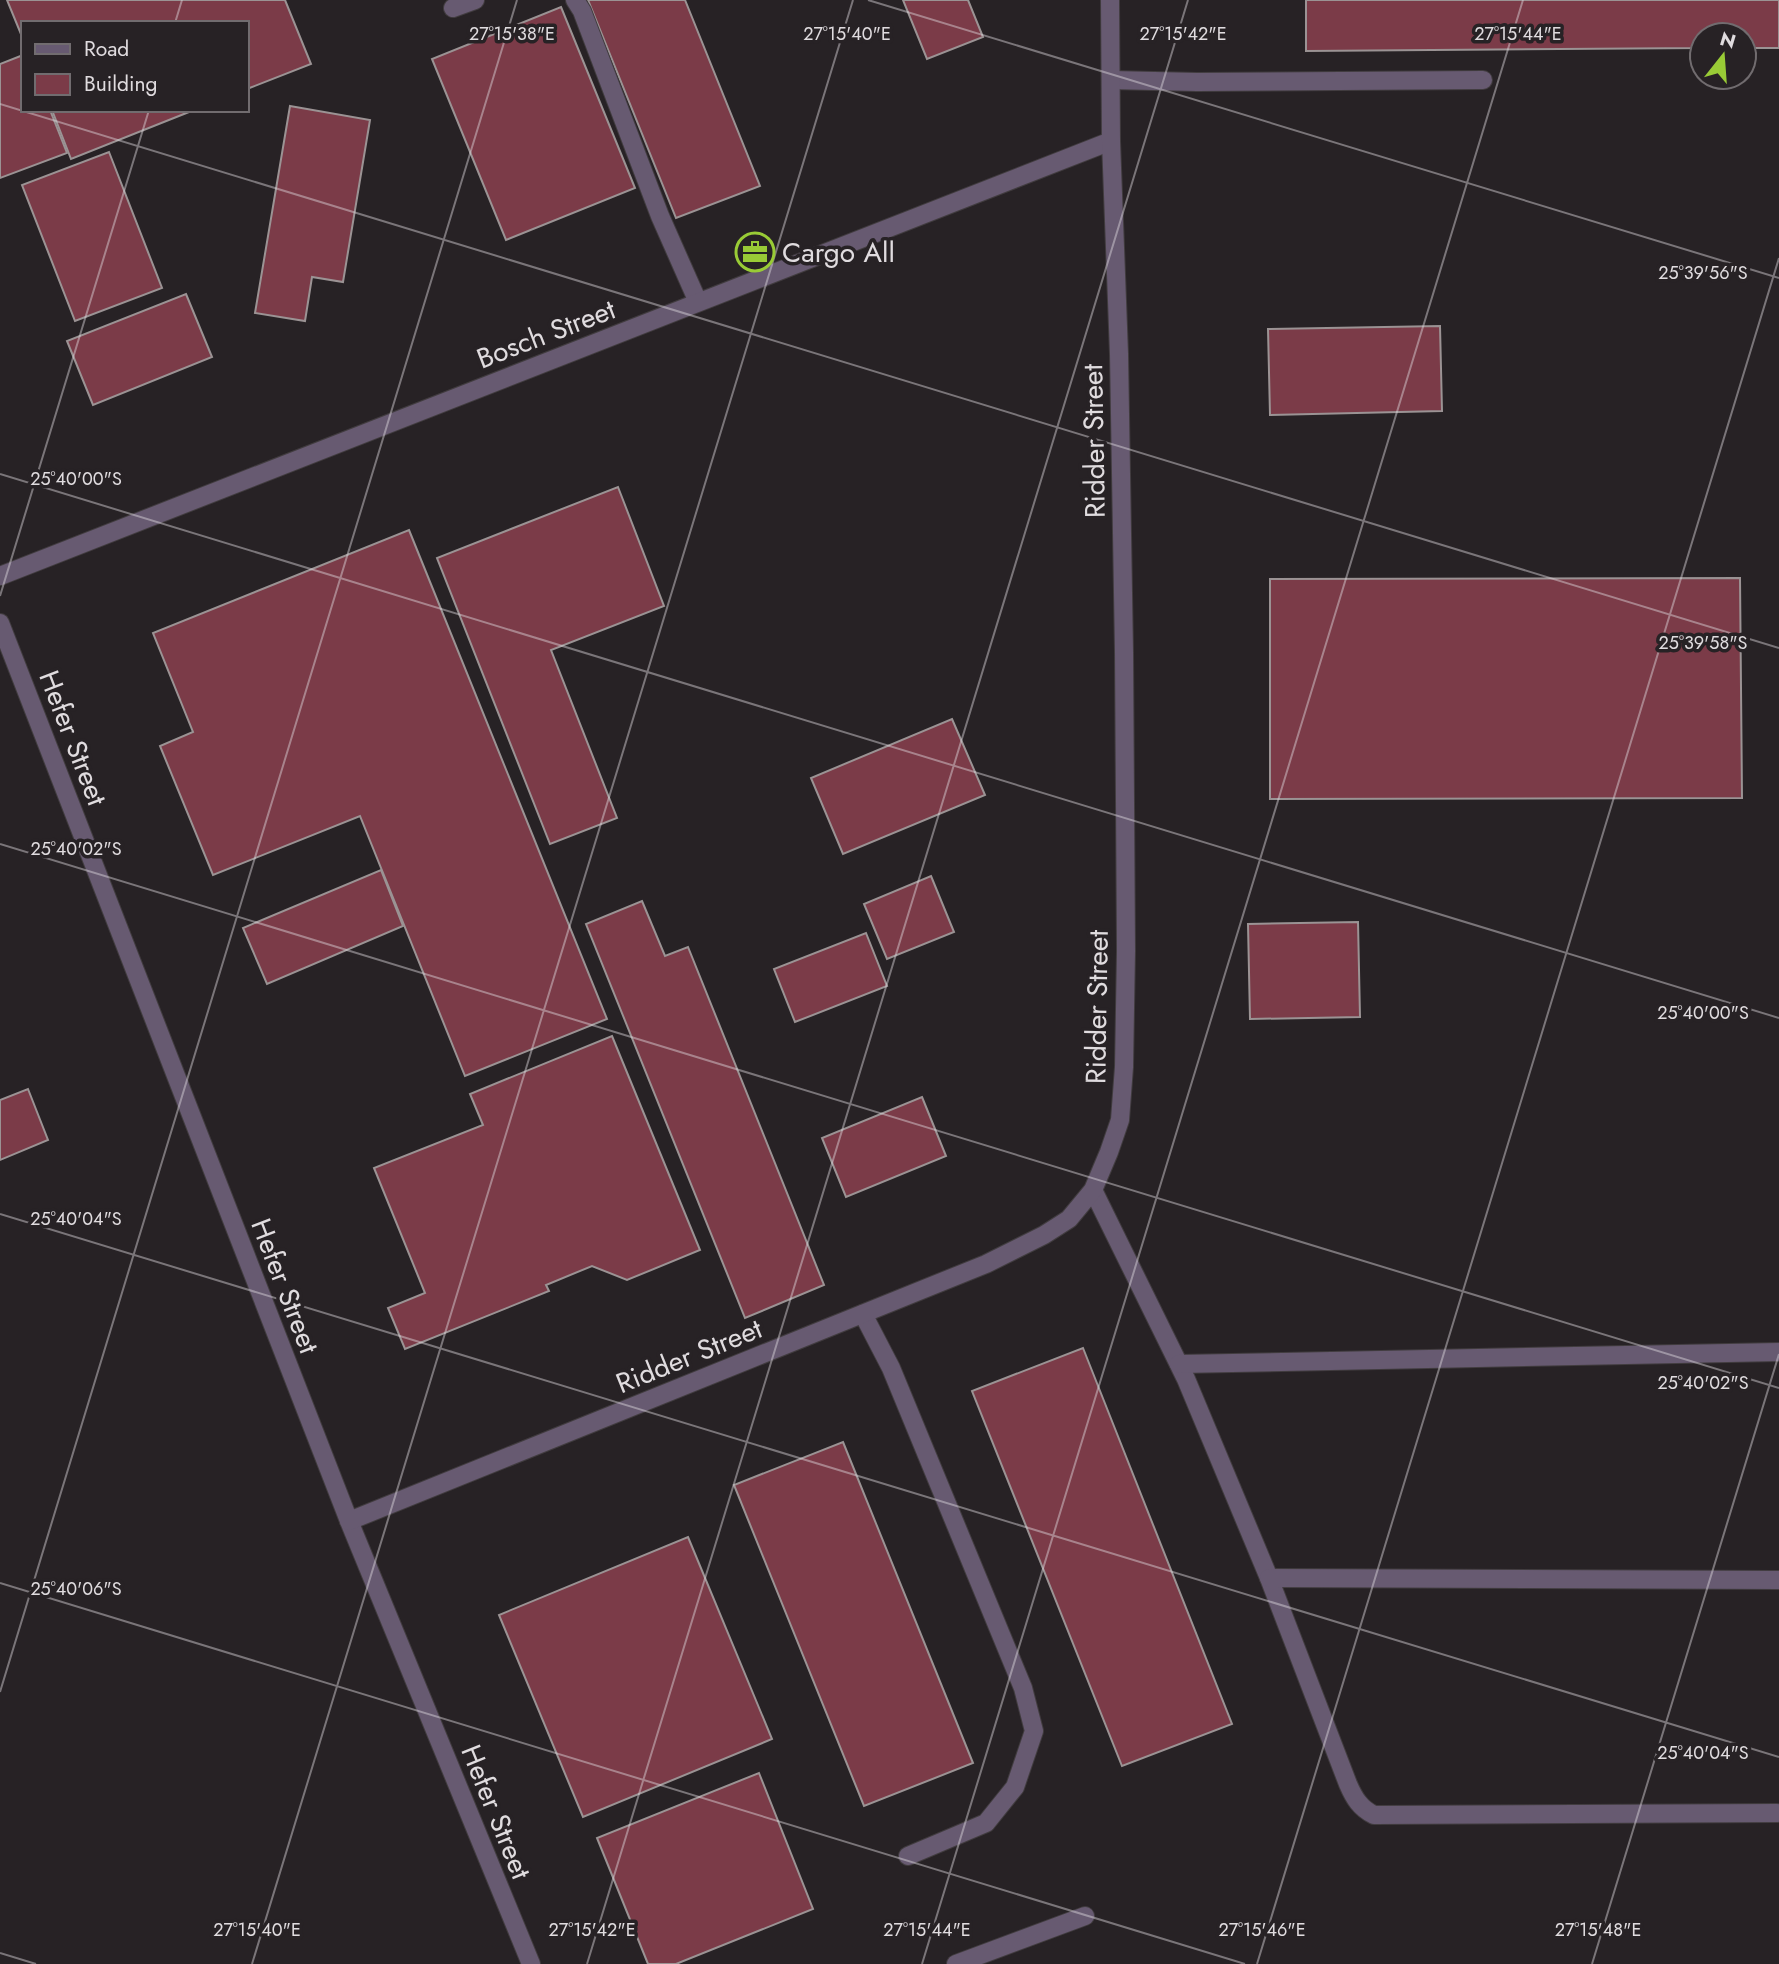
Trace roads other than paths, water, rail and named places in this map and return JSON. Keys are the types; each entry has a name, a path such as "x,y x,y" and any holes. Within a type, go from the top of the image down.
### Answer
{"street":[{"path":"453,8 475,0"},
{"path":"575,0 582,11 660,216 698,302"},
{"name":"Ridder Street","path":"349,1521 986,1264 1044,1235 1069,1219 1093,1191 1120,1119 1124,1067 1126,951 1124,652 1110,0"},
{"path":"1111,80 1483,80"},
{"name":"Bosch Street","path":"0,576 1111,141"},
{"name":"Hefer Street","path":"0,623 349,1521 531,1964"},
{"path":"1093,1191 1179,1364 1269,1578 1348,1784 1355,1800 1366,1811 1374,1815 1777,1813"},
{"path":"863,1314 891,1368 1023,1688 1034,1731 1015,1787 986,1824 908,1856"},
{"path":"1179,1364 1779,1352"},
{"path":"1269,1578 1779,1580"},
{"path":"956,1964 1085,1916"}],"place":[{"name":"Cargo All","path":"755,252"}]}
